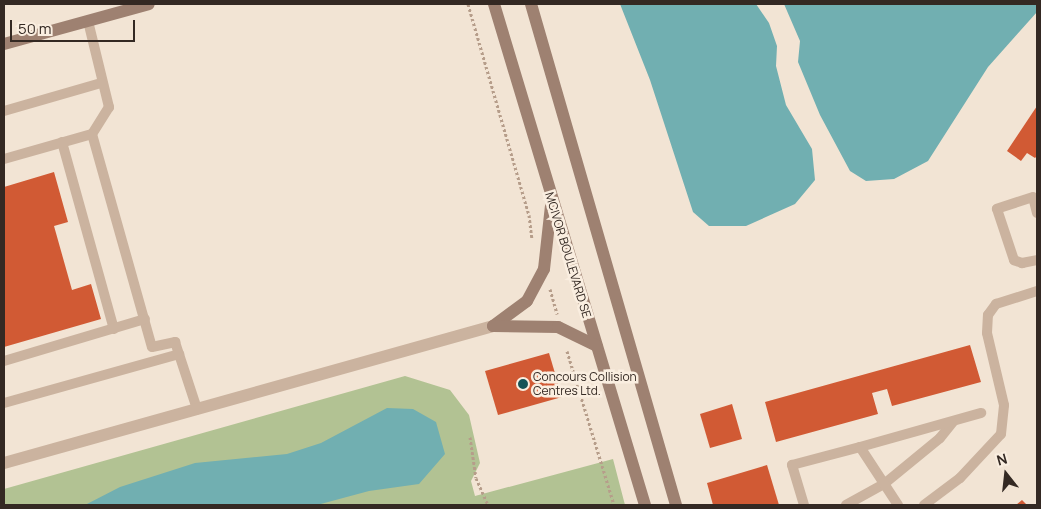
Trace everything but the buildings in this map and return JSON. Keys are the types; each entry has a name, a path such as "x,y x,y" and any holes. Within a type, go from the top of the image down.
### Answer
{"main road":[{"path":"4,44 149,4"},
{"name":"MCIVOR BOULEVARD SE","path":"494,4 551,201 645,505"},
{"path":"531,4 676,505"},
{"path":"494,326 527,301 544,269 551,201"},
{"path":"494,326 558,326 596,346"}],"street":[{"path":"4,463 494,326"}],"lane":[{"path":"4,159 92,134 109,107 101,83 88,21"},
{"path":"4,112 101,83"},
{"path":"92,134 152,347 175,342 197,409"},
{"path":"62,142 114,329"},
{"path":"1037,213 1033,197 997,209 1014,260 1022,263 1037,260"},
{"path":"924,505 960,478 1001,434 1004,405 987,333 988,315 996,304 1037,291"},
{"path":"4,362 144,319"},
{"path":"4,403 179,354"},
{"path":"804,505 792,465 981,413"},
{"path":"846,505 884,484 940,438 953,422"},
{"path":"860,447 898,505"}],"path":[{"path":"468,4 528,215 532,243"},
{"path":"549,283 558,316"},
{"path":"567,351 614,505"},
{"path":"470,436 478,486 488,505"}],"green space":[{"path":"405,376 450,390 469,415 480,463 471,481 475,496 613,459 625,505 4,505 4,489"}],"water":[{"path":"620,4 756,4 769,23 777,46 776,66 786,105 812,149 815,180 795,204 746,226 709,226 693,212 650,80"},
{"path":"784,4 1037,4 1037,12 988,67 928,161 894,179 866,181 850,171 820,115 798,62 800,41"},
{"path":"387,408 413,409 436,422 445,454 419,484 369,491 317,505 85,505 120,487 195,463 287,454 321,443"}],"place":[{"name":"Concours Collision Centres Ltd.","path":"523,384"}]}
